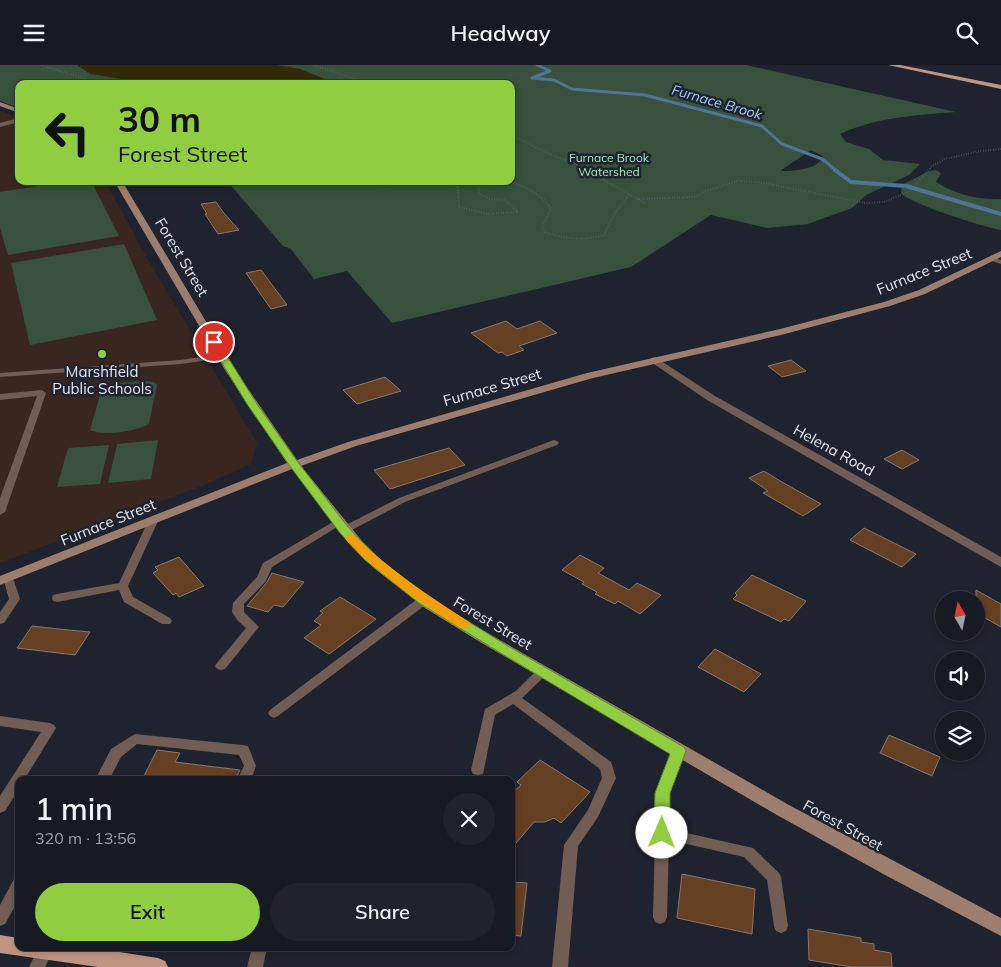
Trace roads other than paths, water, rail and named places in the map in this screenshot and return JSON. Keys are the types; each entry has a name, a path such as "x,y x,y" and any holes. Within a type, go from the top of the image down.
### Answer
{"main road":[{"path":"891,65 1001,87"},
{"path":"0,944 15,946"},
{"path":"30,951 41,959 158,967"}],"street":[{"path":"0,104 15,110"},
{"name":"Forest Street","path":"120,185 256,411 341,526 369,557 424,600 679,751 845,845 1001,927"},
{"name":"Furnace Street","path":"4,580 293,463 520,394 655,359 788,330 887,304 922,292 998,258"},
{"name":"Helena Road","path":"655,359 711,398 1001,563"}],"lane":[{"path":"0,125 15,121"},
{"path":"0,129 15,125"},
{"path":"0,375 180,362 222,356"},
{"path":"0,397 42,393 0,512"},
{"path":"221,666 253,627 238,612 239,603 262,578 267,565 341,526 402,500 554,443"},
{"path":"154,519 123,586 128,599 166,621"},
{"path":"0,620 14,599 4,580"},
{"path":"57,598 123,586"},
{"path":"274,713 424,600"},
{"path":"478,771 489,712 520,694 543,671"},
{"path":"513,698 606,766 609,778 593,813 571,845 560,967"},
{"path":"0,721 50,728 20,776"},
{"path":"104,776 116,753 135,739 243,750 250,766 246,776"},
{"path":"660,917 663,793 679,751"},
{"path":"0,807 15,783"},
{"path":"662,833 748,852 774,877 781,926"},
{"path":"0,919 15,891"},
{"path":"254,967 259,951"}],"waterway":[{"name":"Furnace Brook","path":"537,65 550,71 532,78 554,80 572,89 645,95 762,126 782,144 822,159 837,171"},
{"name":"Furnace Brook","path":"835,170 851,182 906,186 1001,214"}],"place":[{"name":"Marshfield Public Schools","path":"102,354"}],"park label":[{"name":"Furnace Brook Watershed","path":"609,164"}]}
